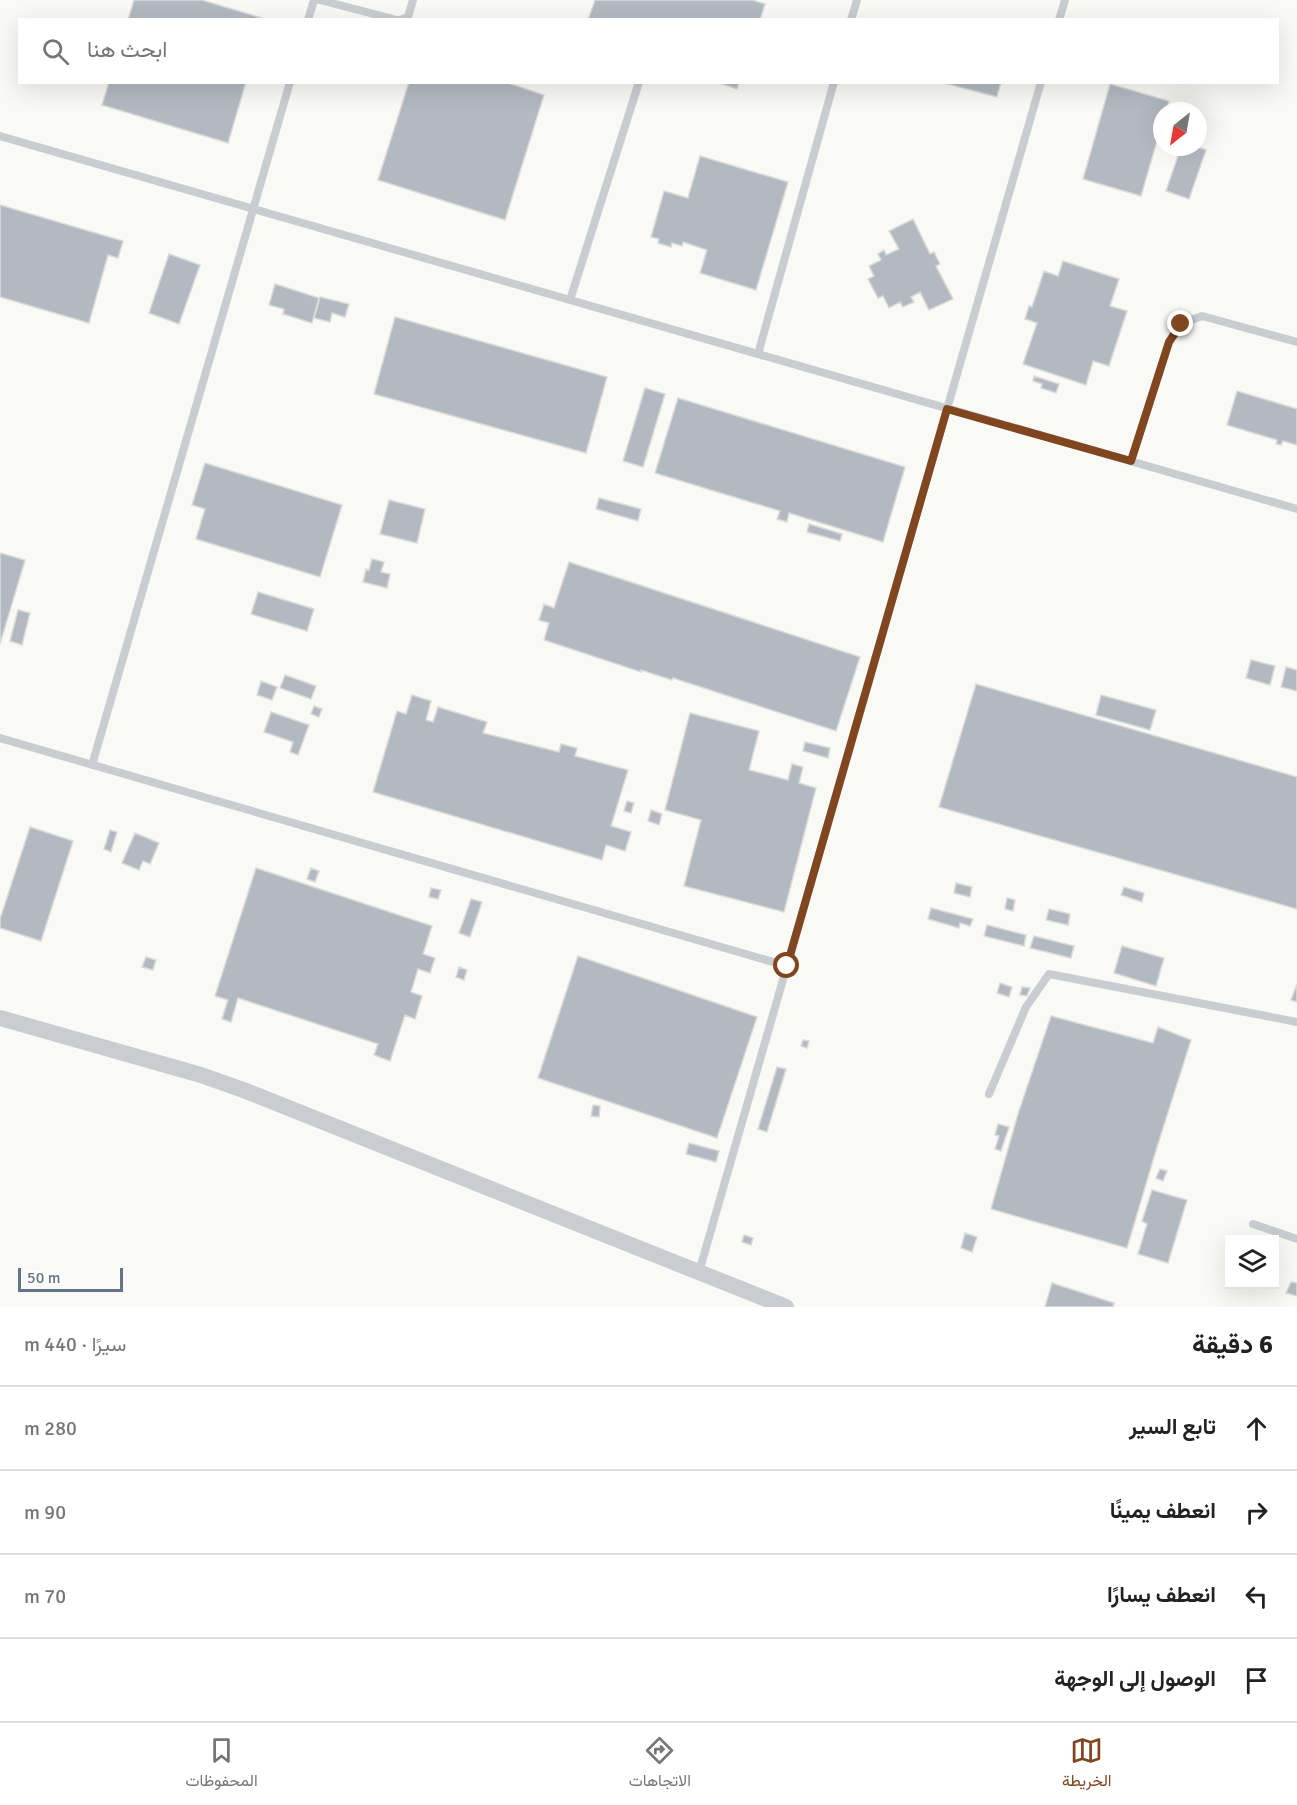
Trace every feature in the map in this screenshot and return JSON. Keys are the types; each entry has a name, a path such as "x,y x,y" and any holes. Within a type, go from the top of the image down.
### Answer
{"street":[{"path":"0,1018 201,1075 786,1307"}],"lane":[{"path":"309,18 314,0"},
{"path":"320,0 391,18"},
{"path":"405,18 408,17 413,0"},
{"path":"852,18 857,0"},
{"path":"1060,18 1065,0"},
{"path":"92,765 289,84"},
{"path":"570,300 638,84"},
{"path":"758,354 833,84"},
{"path":"699,1272 1040,84"},
{"path":"0,136 1297,509"},
{"path":"1131,461 1169,342 1181,324 1202,316 1297,342"},
{"path":"0,738 787,966"},
{"path":"989,1094 1026,1007 1049,974 1297,1022"},
{"path":"1253,1224 1297,1239"}],"building":[{"path":"134,0 202,0 262,18 129,18"},
{"path":"595,0 752,0 765,4 761,18 589,18"},
{"path":"108,84 245,84 228,143 102,105"},
{"path":"408,84 511,84 544,95 505,220 378,180"},
{"path":"723,84 738,84 737,89"},
{"path":"948,84 1000,84 997,97"},
{"path":"1110,84 1169,101 1153,102 1153,155 1141,196 1083,179"},
{"path":"700,156 788,182 756,290 700,273 707,250 683,242 682,246 672,243 671,247 658,243 659,239 651,237 664,191 688,198"},
{"path":"1178,156 1204,156 1189,199 1166,191"},
{"path":"0,205 123,241 118,258 108,255 89,323 0,297"},
{"path":"913,219 930,254 934,252 940,264 936,266 953,299 929,310 920,292 911,297 914,302 903,307 900,302 889,308 883,296 878,298 868,279 874,276 869,266 881,260 878,254 884,250 886,255 899,249 889,231"},
{"path":"169,254 200,265 179,324 149,313"},
{"path":"1063,261 1119,279 1110,306 1127,311 1109,366 1093,361 1086,385 1023,364 1037,323 1025,319 1029,306 1032,307 1044,271 1058,276"},
{"path":"275,284 319,298 312,323 283,314 284,309 269,305"},
{"path":"320,297 349,304 345,317 332,313 330,322 314,318"},
{"path":"395,317 607,377 586,453 374,394"},
{"path":"1034,376 1059,384 1056,393 1041,388 1042,384 1033,381"},
{"path":"645,388 665,394 643,467 623,461"},
{"path":"1237,391 1297,409 1297,445 1283,441 1281,445 1276,444 1277,440 1227,425"},
{"path":"678,398 905,467 883,542 789,513 787,522 777,519 780,511 655,473"},
{"path":"205,463 342,505 320,577 196,539 205,509 192,505"},
{"path":"599,498 641,509 638,521 596,509"},
{"path":"389,500 425,509 417,543 380,534"},
{"path":"809,524 842,534 840,541 807,532"},
{"path":"0,553 25,560 0,644"},
{"path":"372,559 384,562 381,572 390,574 387,588 363,582 366,569 369,570"},
{"path":"569,562 860,657 836,731 673,678 672,680 641,670 641,672 544,640 549,623 539,620 544,604 554,608"},
{"path":"258,592 314,609 307,631 251,614"},
{"path":"18,610 30,613 22,645 10,641"},
{"path":"1251,660 1275,666 1270,685 1246,678"},
{"path":"1286,667 1297,670 1297,691 1281,687"},
{"path":"285,675 316,686 311,699 280,688"},
{"path":"261,681 277,687 272,700 257,695"},
{"path":"976,684 1297,777 1297,909 939,807"},
{"path":"412,695 431,701 426,720 433,722 438,707 487,722 483,733 559,752 561,744 577,748 575,756 628,770 611,826 631,832 625,851 606,845 602,860 373,792 397,711 406,714"},
{"path":"1101,695 1156,710 1150,730 1096,715"},
{"path":"314,706 322,709 319,717 311,714"},
{"path":"271,712 309,725 298,755 290,752 293,742 264,732"},
{"path":"690,713 759,731 749,770 788,780 792,764 803,767 799,783 816,788 784,912 684,886 701,820 665,810"},
{"path":"805,742 830,748 828,758 803,751"},
{"path":"627,801 634,803 631,813 624,811"},
{"path":"651,810 662,814 659,825 648,821"},
{"path":"30,827 73,841 41,941 0,928 0,919"},
{"path":"110,830 117,832 111,852 104,849"},
{"path":"135,833 159,843 150,864 143,861 139,870 122,863"},
{"path":"256,868 432,926 423,954 435,958 430,973 418,969 411,992 422,996 415,1019 405,1015 390,1061 374,1055 378,1044 238,998 231,1022 222,1019 228,1000 215,996"},
{"path":"311,868 319,871 315,882 307,879"},
{"path":"956,883 972,887 970,897 954,893"},
{"path":"1124,887 1144,893 1142,902 1121,895"},
{"path":"431,888 441,890 438,899 429,897"},
{"path":"1007,898 1015,900 1013,911 1005,909"},
{"path":"471,899 482,902 470,937 459,933"},
{"path":"931,908 973,919 970,926 960,923 959,928 928,919"},
{"path":"1049,909 1070,914 1068,925 1046,920"},
{"path":"987,925 1026,935 1024,946 984,936"},
{"path":"1034,936 1074,946 1071,958 1030,948"},
{"path":"1122,946 1164,958 1156,986 1114,973"},
{"path":"578,956 757,1017 717,1138 538,1078"},
{"path":"146,957 156,960 153,970 142,967"},
{"path":"459,967 467,970 464,980 456,977"},
{"path":"1000,983 1012,987 1009,997 997,993"},
{"path":"1297,984 1297,1002 1291,1000"},
{"path":"1022,987 1030,988 1027,996 1020,995"},
{"path":"1051,1016 1153,1043 1158,1027 1191,1040 1127,1248 991,1209 1018,1114"},
{"path":"803,1040 809,1041 807,1048 801,1046"},
{"path":"777,1067 786,1069 767,1132 758,1129"},
{"path":"593,1105 600,1106 599,1117 591,1116"},
{"path":"998,1124 1009,1127 1001,1151 995,1149 999,1136 995,1135"},
{"path":"689,1143 719,1151 716,1162 686,1154"},
{"path":"1160,1169 1167,1171 1163,1181 1156,1178"},
{"path":"1152,1190 1187,1200 1168,1263 1138,1254 1147,1224 1142,1221"},
{"path":"965,1233 977,1237 972,1252 961,1248"},
{"path":"744,1235 753,1238 751,1245 742,1242"},
{"path":"1291,1282 1297,1283 1297,1296 1286,1293"},
{"path":"1052,1283 1114,1303 1113,1307 1045,1307"}],"route":[{"path":"787,966 947,409 1131,461 1169,342 1181,324"}]}
